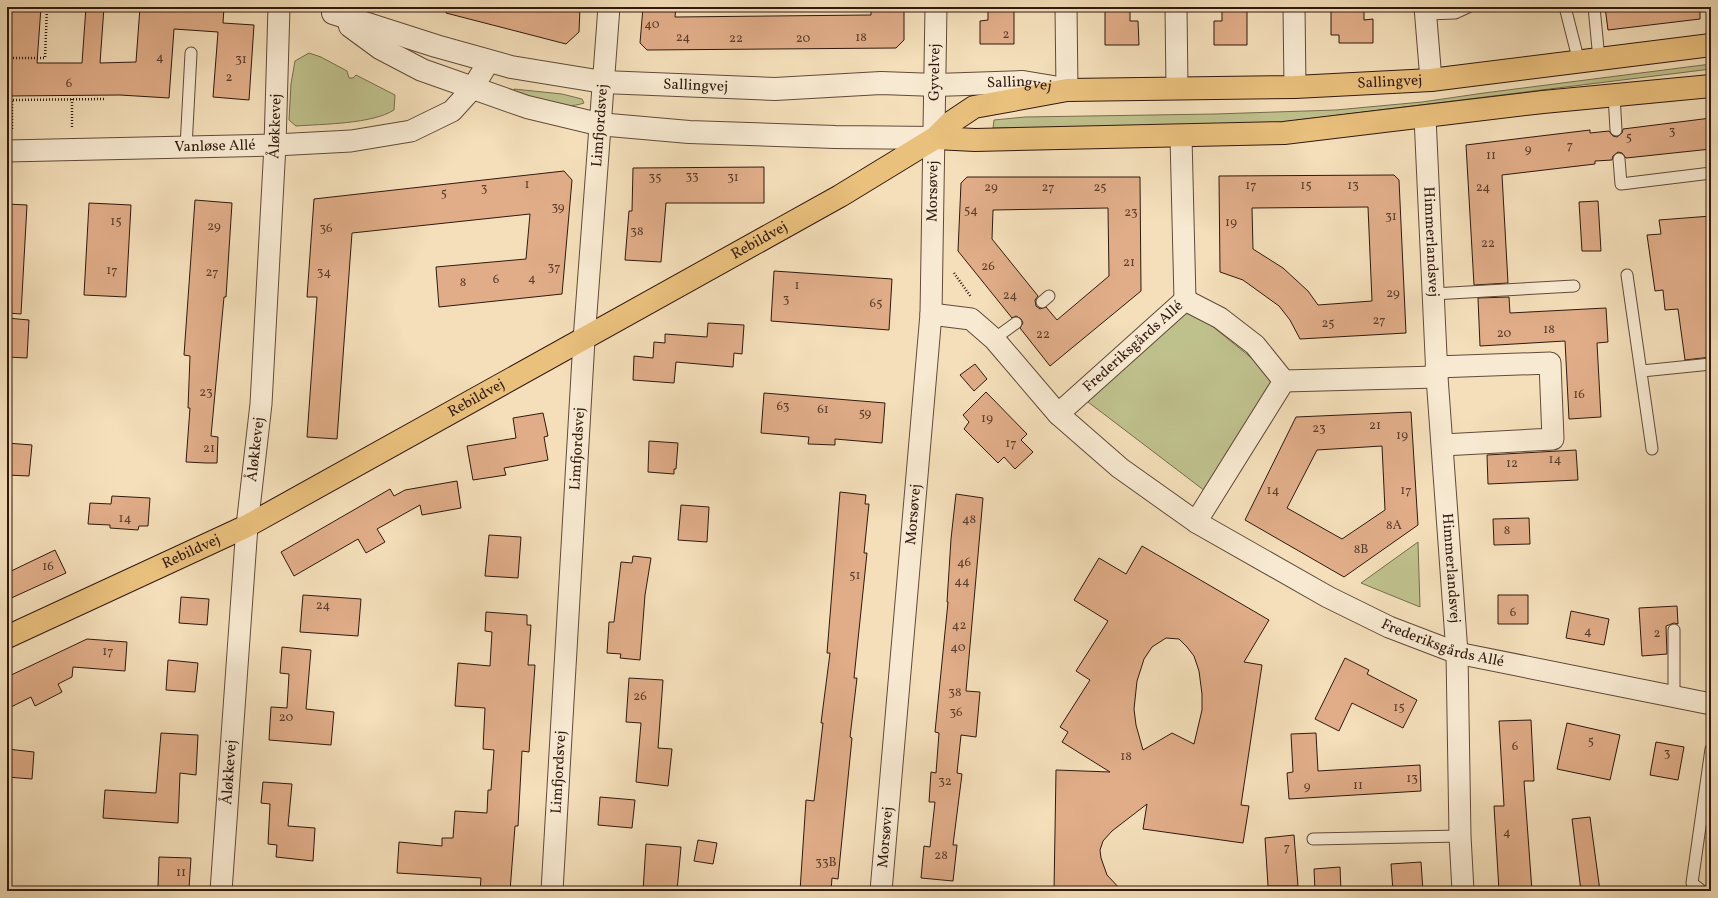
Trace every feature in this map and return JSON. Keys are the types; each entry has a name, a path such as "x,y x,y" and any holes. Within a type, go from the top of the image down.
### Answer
{"main road":[{"name":"Sallingvej","path":"934,138 950,122 974,107 1067,90 1295,88 1431,80 1711,45"},
{"name":"Sallingvej","path":"934,138 975,140 1181,137 1284,133 1614,95 1711,86"},
{"name":"Rebildvej","path":"7,637 247,526 584,340 840,196 934,138"}],"street":[{"name":"Åløkkevej","path":"225,890 247,526 261,404 276,145 279,7"},
{"name":"Limfjordsvej","path":"552,891 584,340 598,124 609,7"},
{"name":"Gyvelvej","path":"934,138 936,7"},
{"path":"1066,7 1067,90"},
{"path":"1176,7 1177,88"},
{"path":"1294,7 1295,88"},
{"name":"Sallingvej","path":"327,10 436,46 511,67 603,82 775,89 882,83 936,85 1023,82 1067,90"},
{"name":"Sallingvej","path":"327,10 380,48 422,70 472,89 527,107 598,124 689,132 835,137 934,138"},
{"path":"1425,11 1431,80"},
{"name":"Vanløse Allé","path":"10,151 276,145 351,141 411,131 452,111 472,89 489,61"},
{"name":"Himmerlandsvej","path":"1425,117 1436,372 1443,445 1457,653 1460,836 1463,891"},
{"path":"1181,137 1185,300"},
{"name":"Morsøvej","path":"881,891 931,314 934,138"},
{"name":"Frederiksgårds Allé","path":"1058,414 1185,300 1220,318 1255,345 1284,381"},
{"name":"Frederiksgårds Allé","path":"931,314 971,319 994,339 1058,414 1120,468 1196,522 1328,597 1389,627 1457,653 1711,704"},
{"path":"1196,522 1284,381 1436,372 1550,363 1553,439 1443,445"}],"lane":[{"path":"1425,11 1455,13 1468,7"},
{"path":"1565,7 1589,60"},
{"path":"1589,60 1594,7"},
{"path":"186,147 191,53"},
{"path":"1614,95 1616,130"},
{"path":"1619,159 1621,184 1711,173"},
{"path":"1627,275 1652,449"},
{"path":"1433,294 1574,286"},
{"path":"994,339 1016,323"},
{"path":"1642,371 1711,364"},
{"path":"1674,630 1674,697"},
{"path":"1702,891 1692,883 1711,749"},
{"path":"1313,839 1460,836"}],"path":[{"path":"7,58 45,58 47,7"},
{"path":"72,99 72,149"},
{"path":"10,151 12,100 106,99"}],"green space":[{"path":"309,53 321,57 347,71 349,78 353,78 356,75 395,95 394,110 385,115 360,121 296,126 289,120 291,84 295,61"},
{"path":"1711,64 1711,69 1283,122 1185,126 993,128 994,120 1025,117 1215,114 1336,110 1422,102"},
{"path":"514,89 562,94 582,99 584,103 567,106 558,105 514,94"},
{"path":"1186,305 1280,381 1205,491 1088,402"},
{"path":"1418,542 1420,607 1361,583"}],"building":[{"path":"9,7 41,7 37,63 82,63 86,7 104,7 100,63 136,62 140,7 224,7 223,23 254,25 249,100 213,97 218,32 174,29 169,98 120,95 7,96 7,42"},
{"path":"447,7 580,7 579,32 566,44 446,13"},
{"path":"643,7 676,7 675,17 871,15 871,7 904,7 904,40 896,48 647,50 640,43"},
{"path":"988,7 1014,7 1014,44 980,44 980,21 988,20"},
{"path":"1105,7 1130,7 1130,21 1138,21 1139,45 1105,45"},
{"path":"1222,7 1247,7 1247,45 1214,45 1214,21 1222,21"},
{"path":"1331,7 1364,7 1364,20 1373,19 1373,43 1339,43 1339,35 1331,35"},
{"path":"1605,7 1700,7 1700,19 1608,30"},
{"path":"1711,118 1711,149 1626,158 1622,153 1618,152 1613,156 1612,160 1595,161 1595,164 1502,175 1508,283 1474,285 1466,145 1590,130 1590,133 1609,131 1613,136 1617,137 1622,133 1623,129"},
{"path":"764,167 764,203 666,203 661,262 625,260 629,211 632,211 633,168"},
{"path":"564,171 572,180 562,294 439,307 436,267 526,259 530,214 352,233 337,439 307,437 317,297 307,297 314,199"},
{"path":"1394,175 1399,180 1406,333 1300,339 1290,320 1279,306 1243,280 1220,272 1219,176","holes":["1368,207 1372,301 1318,305 1308,291 1283,268 1253,249 1252,208"]},
{"path":"967,177 1140,177 1141,291 1050,366 1020,328 1023,323 1021,319 1016,316 1012,318 958,251 961,183","holes":["1108,208 1109,276 1057,320 1046,307 1040,309 1036,306 1035,300 1038,296 992,239 993,210"]},
{"path":"195,200 232,203 226,297 224,297 211,436 218,437 217,463 186,462 190,408 188,408 190,356 184,355"},
{"path":"1598,201 1601,251 1582,251 1579,202"},
{"path":"89,203 131,205 126,297 84,295"},
{"path":"7,204 27,205 21,314 7,313"},
{"path":"1711,216 1711,357 1685,360 1678,309 1665,310 1663,290 1655,291 1647,235 1661,234 1659,220"},
{"path":"774,271 892,279 889,330 771,321"},
{"path":"1509,297 1510,313 1606,308 1608,342 1597,343 1601,417 1569,419 1565,341 1480,346 1478,298"},
{"path":"7,318 29,320 27,358 7,357"},
{"path":"708,323 744,325 742,354 734,353 733,367 676,362 674,383 633,380 634,356 653,358 654,342 665,343 665,334 707,337"},
{"path":"975,364 987,379 974,391 960,375"},
{"path":"986,392 1027,434 1021,440 1033,452 1015,469 1004,457 998,463 964,429 969,422 963,415"},
{"path":"764,393 885,403 882,443 835,439 835,445 808,444 809,437 761,433"},
{"path":"1411,412 1418,525 1344,577 1245,520 1296,417","holes":["1382,446 1385,510 1342,539 1287,508 1317,450"]},
{"path":"543,413 548,436 544,437 548,460 504,468 506,475 473,480 467,446 516,438 513,418"},
{"path":"649,441 678,443 676,469 674,469 674,474 648,472"},
{"path":"7,443 32,445 29,476 7,475"},
{"path":"1576,450 1578,480 1488,484 1487,455"},
{"path":"457,481 461,508 422,515 420,505 377,529 385,542 366,553 358,539 294,576 281,552 390,489 394,496 405,490"},
{"path":"840,492 866,495 865,504 869,504 864,553 867,553 854,678 857,678 850,737 852,738 838,879 832,878 831,891 800,891 806,800 814,801 823,723 821,723 830,653 827,653"},
{"path":"956,494 983,498 966,691 980,692 976,737 961,735 957,773 962,774 953,845 957,845 953,881 921,878 924,846 930,847 935,802 929,802 931,772 936,773 939,733 935,732 948,602 951,539"},
{"path":"112,496 150,498 148,526 139,526 138,530 110,528 110,525 88,524 90,503 111,504"},
{"path":"681,505 709,507 707,542 678,540"},
{"path":"1529,518 1530,544 1494,545 1493,519"},
{"path":"489,535 521,537 518,578 485,576"},
{"path":"1142,546 1269,620 1244,662 1262,665 1241,805 1249,806 1243,843 1143,829 1147,804 1112,831 1103,841 1100,850 1107,875 1122,891 1054,891 1056,770 1110,772 1062,742 1068,732 1060,727 1090,680 1076,671 1108,621 1074,600 1099,558 1126,574","holes":["1166,638 1179,639 1194,656 1199,671 1202,694 1202,710 1194,744 1172,733 1143,750 1136,725 1134,709 1137,681 1144,659 1152,647"]},
{"path":"55,550 66,573 7,600 7,573"},
{"path":"633,556 651,558 645,595 640,660 620,658 621,654 607,653 609,622 614,622 621,562 632,563"},
{"path":"303,595 361,599 358,636 300,632"},
{"path":"1498,595 1528,595 1528,624 1498,624"},
{"path":"181,597 209,599 207,625 179,623"},
{"path":"1677,606 1678,624 1674,623 1666,626 1667,654 1642,656 1639,608"},
{"path":"1571,611 1609,619 1604,645 1566,638"},
{"path":"486,612 527,615 527,625 531,625 528,665 535,665 529,752 522,751 518,826 515,826 510,891 480,891 481,878 397,873 399,842 442,846 442,838 453,838 455,811 487,813 488,790 491,790 494,750 483,749 485,708 455,706 458,663 490,666 492,632 485,631"},
{"path":"87,639 127,642 125,671 73,667 72,677 58,684 62,692 35,706 31,697 7,709 7,677"},
{"path":"282,647 311,650 306,709 334,712 331,745 269,740 271,707 287,708 289,674 280,673"},
{"path":"1345,658 1369,670 1367,674 1417,700 1403,728 1352,703 1339,731 1315,719"},
{"path":"168,660 198,663 195,692 166,690"},
{"path":"629,678 663,680 658,748 672,749 668,786 636,782 641,723 626,722"},
{"path":"1531,720 1534,781 1524,781 1532,891 1499,891 1494,806 1504,806 1499,721"},
{"path":"1567,723 1620,735 1610,780 1557,769"},
{"path":"161,733 198,735 196,775 180,773 178,823 103,818 105,790 156,793"},
{"path":"1316,733 1318,771 1420,765 1421,791 1289,799 1287,773 1293,772 1291,734"},
{"path":"1656,742 1684,747 1678,780 1650,775"},
{"path":"7,749 34,752 32,779 7,777"},
{"path":"263,782 292,784 288,826 315,828 313,861 276,857 277,845 268,844 270,804 261,803"},
{"path":"600,797 635,800 632,828 598,825"},
{"path":"1590,817 1600,891 1581,891 1572,819"},
{"path":"1294,835 1298,886 1268,886 1265,838"},
{"path":"698,840 717,843 713,864 694,861"},
{"path":"646,844 681,847 677,891 643,891"},
{"path":"159,857 191,858 189,888 158,887"},
{"path":"1421,862 1423,891 1393,891 1391,864"},
{"path":"1340,867 1341,891 1315,891 1314,869"}]}
